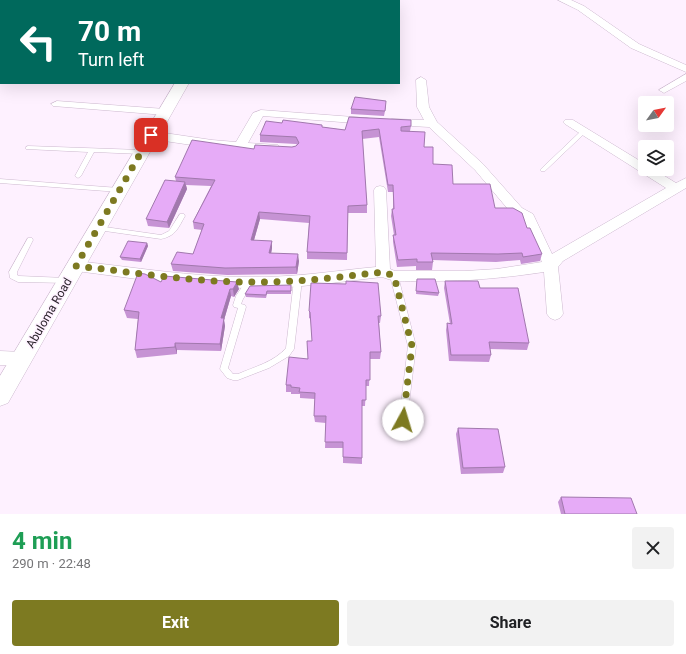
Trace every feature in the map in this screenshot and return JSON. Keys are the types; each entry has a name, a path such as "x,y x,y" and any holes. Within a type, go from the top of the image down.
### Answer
{"street":[{"path":"563,0 580,8 635,46 686,69"},
{"path":"580,8 589,0"},
{"path":"664,90 686,77"},
{"path":"421,80 424,107 432,124 479,167 517,211 528,217 551,266 555,314"},
{"name":"Abuloma Road","path":"0,396 181,84"},
{"path":"57,104 165,112"},
{"path":"240,146 257,115 261,113 432,124"},
{"path":"569,122 680,185"},
{"path":"151,135 212,144 284,149"},
{"path":"72,273 249,282 389,274 465,276 496,274 551,266 558,257 680,185"},
{"path":"380,190 389,274"},
{"path":"0,358 22,359"}],"lane":[{"path":"543,170 584,131"},
{"path":"28,148 141,152"},
{"path":"78,176 92,151"},
{"path":"0,181 119,190"},
{"path":"98,228 166,237 171,234 182,216"},
{"path":"30,240 13,272 13,276 18,279 72,273"},
{"path":"389,274 412,346 403,420"},
{"path":"249,282 239,298 237,305 242,307 224,369 232,378 238,377 280,359 287,354 290,349 298,280"}],"building":[{"path":"355,97 386,101 385,111 351,109"},
{"path":"349,117 411,120 411,126 401,127 401,131 425,132 424,147 433,147 433,164 452,165 453,184 490,184 495,208 513,208 522,213 527,228 530,228 542,254 523,257 522,253 431,253 433,262 417,262 417,259 398,260 393,235 396,235 392,209 394,209 393,185 388,185 379,129 362,131 367,205 348,206 347,253 307,252 310,216 259,212 251,240 272,241 269,253 298,254 296,267 225,268 171,264 177,252 193,254 204,224 193,222 215,180 175,177 192,140 254,149 255,145 292,147 299,143 296,137 260,135 266,121 282,123 283,120 322,125 322,127 345,130"},
{"path":"165,180 185,182 167,222 146,219"},
{"path":"128,241 147,243 140,259 120,257"},
{"path":"138,273 145,274 161,282 164,276 237,282 233,289 230,289 221,318 224,318 220,344 175,343 175,347 135,350 139,312 124,310"},
{"path":"417,279 435,279 439,293 416,291"},
{"path":"346,281 378,283 381,316 378,316 381,352 370,352 370,380 366,380 366,400 362,400 362,458 343,457 343,442 325,442 326,416 314,416 315,393 299,392 300,388 286,385 289,357 308,359 307,341 312,341 309,311 311,283 346,284"},
{"path":"445,281 478,281 480,288 518,288 529,343 489,342 491,355 451,355 447,323 452,324"},
{"path":"291,285 291,291 267,291 266,295 245,294 250,286"},
{"path":"458,428 498,429 505,467 463,468"},
{"path":"561,497 631,498 637,514 565,514"}],"route":[{"path":"151,135 76,266 188,278 249,282 298,280 383,272 394,276 412,346 403,420"}]}
